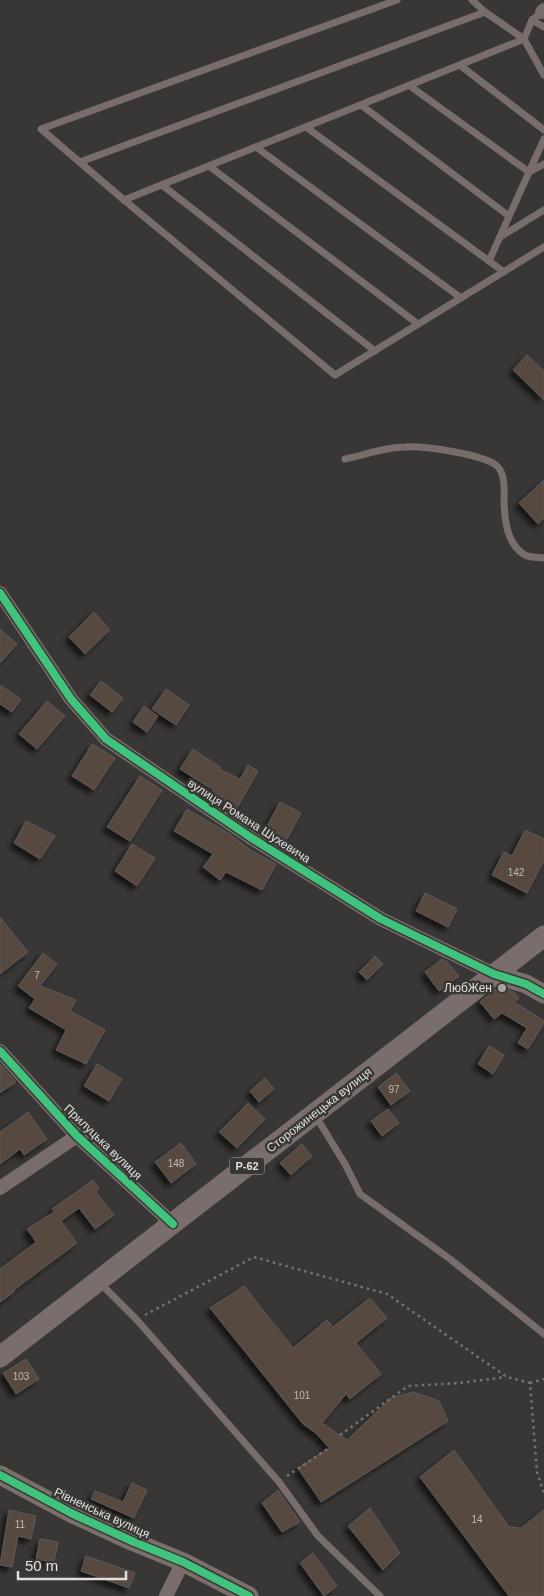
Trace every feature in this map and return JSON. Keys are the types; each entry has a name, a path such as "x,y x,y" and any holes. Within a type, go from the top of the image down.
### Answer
{"main road":[{"name":"Сторожинецька вулиця","path":"0,1358 544,936"}],"street":[{"name":"вулиця Романа Шухевича","path":"0,593 71,698 106,739 250,837 382,919 494,974 526,984 544,994"},
{"name":"Прилуцька вулиця","path":"0,1050 78,1136 173,1224"},
{"path":"0,1188 78,1136"},
{"name":"Рівненська вулиця","path":"0,1475 73,1514 183,1562 249,1596"},
{"path":"166,1596 183,1562"}],"lane":[{"path":"397,0 41,129 335,375 544,247"},
{"path":"472,0 485,12 524,39 544,75"},
{"path":"80,162 485,12"},
{"path":"124,200 461,66 524,39 539,14"},
{"path":"539,14 544,27"},
{"path":"461,66 544,130"},
{"path":"410,86 529,172"},
{"path":"361,105 509,216"},
{"path":"306,127 504,272"},
{"path":"489,261 544,138"},
{"path":"256,147 461,298"},
{"path":"529,172 544,164"},
{"path":"209,166 418,324"},
{"path":"162,185 375,351"},
{"path":"500,237 544,210"},
{"path":"345,459 406,446 445,450 486,460 498,467 502,477 507,529 510,539 523,554 535,558 544,558"},
{"path":"314,1114 345,1164 360,1194 450,1259 544,1334"},
{"path":"98,1281 137,1320 279,1482 318,1536 380,1596"}],"path":[{"path":"137,1320 254,1257 387,1294 507,1377 530,1383 544,1379"},
{"path":"340,1435 408,1386 459,1383 507,1377"},
{"path":"530,1383 537,1472 544,1493"},
{"path":"279,1482 330,1448"}],"building":[{"path":"527,355 544,371 544,400 513,370"},
{"path":"544,480 544,518 538,524 519,503"},
{"path":"94,612 110,630 85,654 69,637"},
{"path":"0,629 17,644 0,663"},
{"path":"101,681 123,698 112,712 90,695"},
{"path":"0,685 21,699 12,712 0,704"},
{"path":"166,689 189,705 176,725 152,709"},
{"path":"47,701 65,716 37,749 19,734"},
{"path":"144,706 158,716 147,732 133,722"},
{"path":"92,744 115,758 94,790 72,776"},
{"path":"193,749 220,767 219,769 240,779 248,765 258,771 237,808 211,794 213,790 180,769"},
{"path":"140,776 162,790 130,841 107,827"},
{"path":"280,802 301,813 287,839 266,828"},
{"path":"187,809 228,833 252,851 276,864 262,890 226,872 220,880 203,867 213,854 174,831"},
{"path":"26,821 55,836 40,859 14,843"},
{"path":"525,830 544,839 544,860 527,893 492,875 504,852 512,856"},
{"path":"132,844 155,858 137,886 115,871"},
{"path":"425,893 457,909 448,927 416,911"},
{"path":"0,917 28,952 0,974"},
{"path":"43,953 57,964 40,986 76,1000 70,1011 105,1030 86,1064 56,1050 66,1030 29,1008 35,999 18,986"},
{"path":"375,956 383,964 367,980 359,972"},
{"path":"442,959 459,976 439,991 425,972"},
{"path":"498,987 514,992 519,998 514,1002 544,1021 528,1049 518,1043 527,1028 502,1013 494,1019 480,1002"},
{"path":"489,1046 504,1055 493,1074 478,1064"},
{"path":"0,1064 16,1082 0,1093"},
{"path":"97,1064 122,1079 109,1101 84,1086"},
{"path":"396,1073 410,1091 391,1105 378,1087"},
{"path":"265,1078 274,1089 259,1102 250,1091"},
{"path":"248,1103 265,1119 237,1148 219,1132"},
{"path":"388,1109 399,1123 382,1136 371,1121"},
{"path":"28,1112 47,1139 24,1155 20,1149 0,1164 0,1132"},
{"path":"181,1143 196,1164 171,1183 155,1162"},
{"path":"302,1144 312,1156 291,1175 280,1163"},
{"path":"93,1180 99,1189 96,1192 114,1215 95,1229 79,1208 61,1221 77,1243 0,1302 0,1269 36,1242 27,1229 54,1212 52,1209"},
{"path":"244,1286 293,1348 327,1320 333,1327 370,1298 387,1318 356,1343 381,1374 350,1399 346,1394 322,1423 347,1440 391,1398 413,1392 439,1401 448,1421 321,1502 298,1468 329,1448 317,1434 303,1424 210,1308"},
{"path":"26,1359 39,1379 16,1394 3,1373"},
{"path":"454,1450 509,1527 521,1528 544,1510 544,1596 509,1596 420,1477"},
{"path":"132,1483 147,1490 134,1518 91,1499 95,1491 123,1502"},
{"path":"278,1490 300,1522 282,1532 262,1503"},
{"path":"370,1508 400,1553 383,1570 348,1526"},
{"path":"9,1510 36,1516 31,1539 18,1536 12,1567 0,1565"},
{"path":"40,1539 58,1542 54,1562 36,1559"},
{"path":"313,1553 337,1586 324,1596 300,1563"},
{"path":"86,1556 135,1573 129,1588 81,1571"}],"cycle path":[{"path":"0,593 71,699 106,739 250,837 381,919 494,974 526,984 544,994"},
{"path":"0,1051 77,1136 173,1224"},
{"path":"0,1475 73,1514 183,1562 249,1596"}],"place":[{"name":"ЛюбЖен","path":"502,988"}]}
